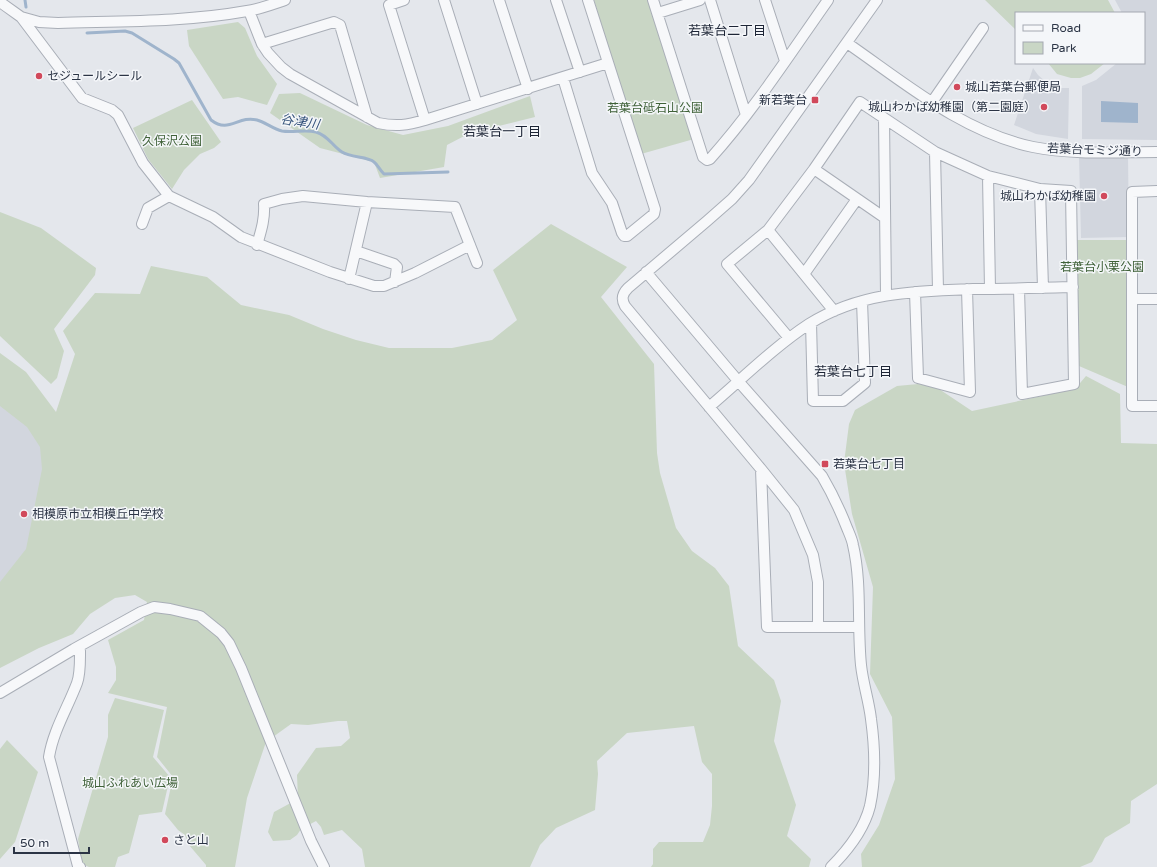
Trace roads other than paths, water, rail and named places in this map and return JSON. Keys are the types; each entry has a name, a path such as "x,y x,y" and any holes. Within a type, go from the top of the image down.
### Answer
{"street":[{"path":"21,17 39,22 58,23 182,18 226,15 249,11 265,3 285,0"},
{"path":"404,0 389,5 426,120"},
{"path":"444,0 477,104"},
{"path":"500,0 528,89"},
{"path":"556,0 580,72"},
{"path":"563,78 592,173 612,203 622,233 624,236 627,236 654,214 655,209 588,0"},
{"path":"653,0 704,158 710,159 729,138 828,0"},
{"path":"658,13 686,2 700,0"},
{"path":"710,0 746,115"},
{"path":"765,0 785,61"},
{"path":"818,627 818,582 813,555 794,510 623,302 624,292 732,199 749,180 877,0"},
{"path":"0,2 21,17 82,98 112,110 118,116 143,164 169,196 213,217 241,237 257,245 349,279 379,286 395,282 415,273 470,245"},
{"path":"249,11 262,44 274,60 290,74 378,123 392,126 406,126 608,63"},
{"path":"262,44 334,22 340,25 367,117"},
{"path":"932,102 983,28"},
{"name":"若葉台モミジ通り","path":"847,43 948,113 978,129 1005,139 1033,147 1063,151 1157,152"},
{"path":"789,338 727,264 768,230 814,169 860,102 935,152 988,176 1040,189 1071,191 1074,384 1022,394 1019,289"},
{"path":"884,118 886,295"},
{"path":"935,152 938,290"},
{"path":"814,169 885,218"},
{"path":"988,176 990,289"},
{"path":"1040,189 1043,288"},
{"path":"1157,192 1132,192 1132,406 1157,406"},
{"path":"142,224 148,208 169,196"},
{"path":"257,245 265,214 264,204 282,199 303,196 367,202 455,207 477,263"},
{"path":"804,274 857,199"},
{"path":"349,279 367,202"},
{"path":"768,230 834,311"},
{"path":"356,251 394,264 397,269 395,282"},
{"path":"646,272 739,382 822,476 831,491 853,543 858,570 861,666 871,718 874,757 874,784 864,823 844,855 831,867"},
{"path":"709,407 789,338 810,323 834,311 862,301 886,295 938,290 1073,287"},
{"path":"915,292 918,378 970,392 967,290"},
{"path":"1133,299 1157,299"},
{"path":"810,323 813,401 843,401 865,383 862,301"},
{"path":"761,468 767,628 859,627"},
{"path":"0,693 74,649 142,612 154,608 170,609 200,616 220,632 229,643 241,668 308,833 324,867"},
{"path":"74,649 80,651 78,681 62,717 50,750 49,757 78,866 80,867"}],"water":[{"path":"1101,101 1138,103 1138,123 1101,122"}],"waterway":[{"name":"谷津川","path":"25,0 26,7"},
{"name":"谷津川","path":"87,33 125,31 132,33 174,59 179,63 211,120 217,124 228,125 250,119 260,121 282,131 316,132 324,136 339,150 346,154 371,160 377,164 384,174 448,172"}],"place":[{"name":"セジュールシール","path":"39,76"},
{"name":"城山若葉台郵便局","path":"957,87"},
{"name":"新若葉台","path":"815,100"},
{"name":"城山わかば幼稚園（第二園庭）","path":"1044,107"},
{"name":"城山わかば幼稚園","path":"1104,196"},
{"name":"若葉台七丁目","path":"825,464"},
{"name":"相模原市立相模丘中学校","path":"24,514"},
{"name":"さと山","path":"165,840"}],"district":[{"name":"若葉台二丁目","path":"727,31"},
{"name":"若葉台一丁目","path":"502,132"},
{"name":"若葉台七丁目","path":"853,372"}],"park label":[{"name":"若葉台砥石山公園","path":"655,108"},
{"name":"久保沢公園","path":"172,141"},
{"name":"若葉台小栗公園","path":"1102,267"},
{"name":"城山ふれあい広場","path":"130,783"}]}
